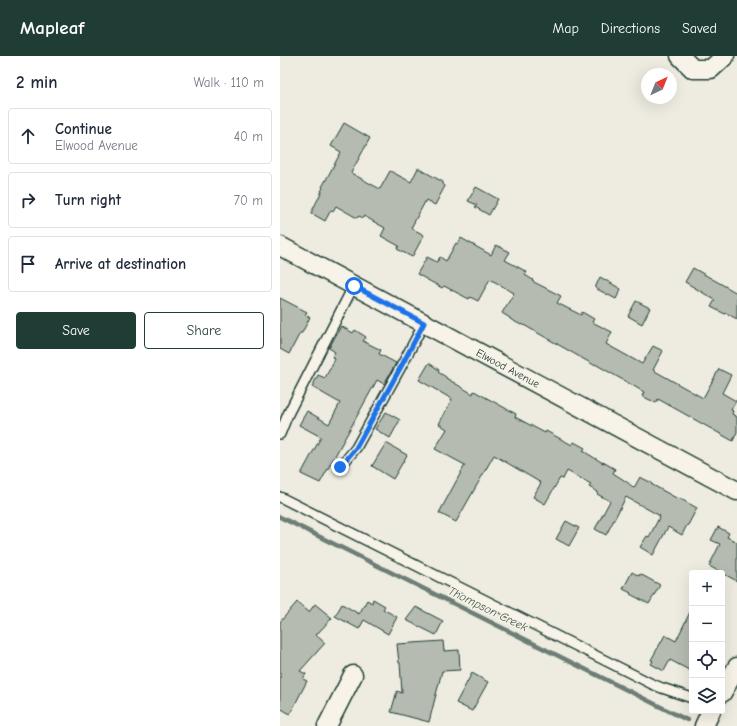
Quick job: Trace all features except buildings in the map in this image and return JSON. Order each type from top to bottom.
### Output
[{"type":"street","points":[[680,56],[693,69],[711,69],[725,56]]},
{"type":"street","name":"Elwood Avenue","points":[[280,246],[737,491]]},
{"type":"street","points":[[725,688],[737,667]]},
{"type":"street","points":[[327,726],[353,675]]},
{"type":"street","points":[[704,726],[710,714]]},
{"type":"lane","points":[[280,434],[288,414],[354,286]]},
{"type":"lane","points":[[340,467],[356,448],[424,323]]},
{"type":"lane","points":[[280,497],[652,684],[689,697]]},
{"type":"waterway","name":"Thompson Creek","points":[[280,517],[687,720]]},
{"type":"route","points":[[340,467],[356,448],[424,323],[354,286]]}]
